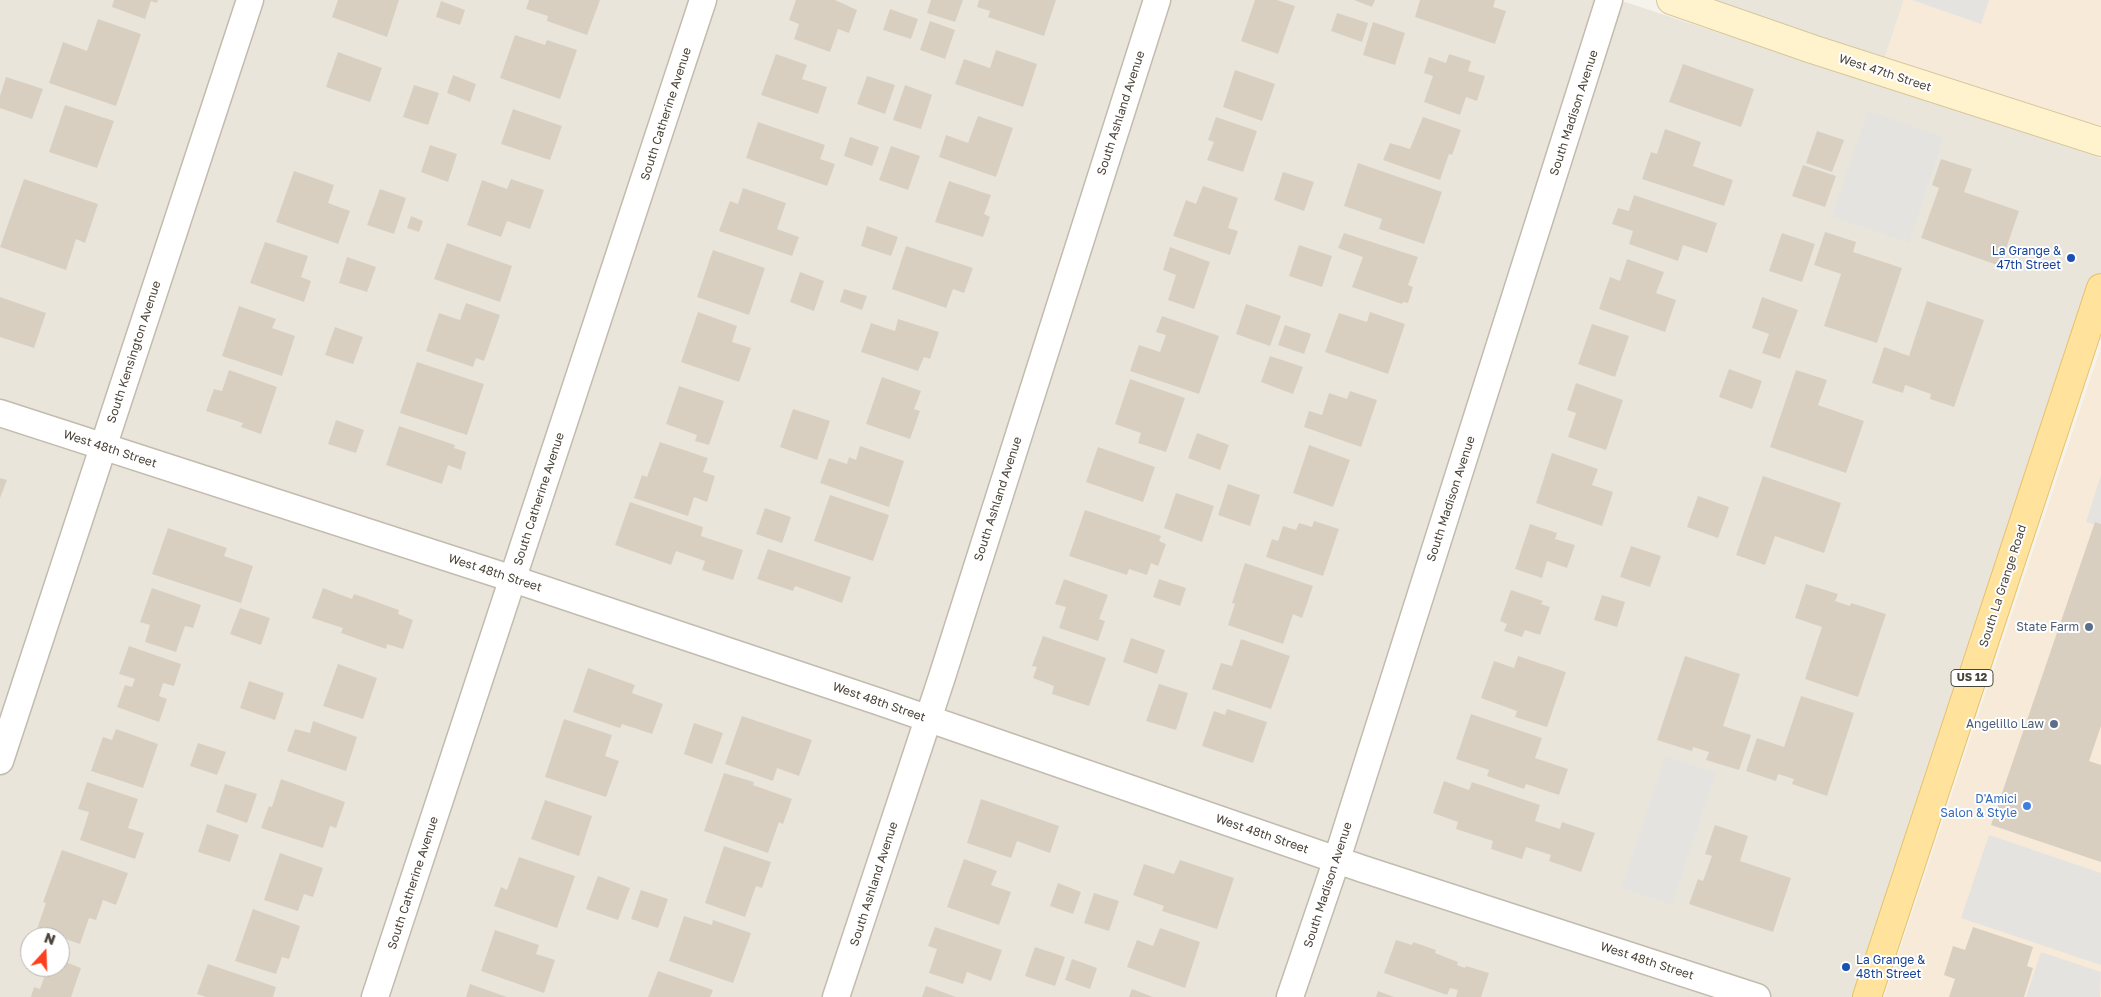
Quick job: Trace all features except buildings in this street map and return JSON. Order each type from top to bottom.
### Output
[{"type":"main road","name":"West 47th Street","points":[[1670,0],[1812,49],[2101,142]]},
{"type":"main road","name":"South La Grange Road","points":[[1867,997],[2101,288]]},
{"type":"street","name":"South Kensington Avenue","points":[[0,761],[250,0]]},
{"type":"street","name":"South Catherine Avenue","points":[[376,997],[703,0]]},
{"type":"street","name":"South Ashland Avenue","points":[[836,997],[928,719],[1157,0]]},
{"type":"street","name":"South Madison Avenue","points":[[1290,997],[1337,859],[1609,0]]},
{"type":"street","name":"West 48th Street","points":[[0,413],[513,579],[1337,859],[1757,997]]},
{"type":"shaded area","points":[[0,0],[1619,0],[2101,158],[2101,272],[1860,997],[0,997]]},
{"type":"shaded area","points":[[1693,0],[1904,0],[1882,66]]},
{"type":"shaded area","points":[[1904,0],[2101,0],[2101,135],[1882,66]]},
{"type":"shaded area","points":[[1912,0],[1989,0],[1981,24]]},
{"type":"shaded area","points":[[1868,111],[1944,137],[1909,243],[1832,217]]},
{"type":"shaded area","points":[[2101,347],[2101,997],[1884,997]]},
{"type":"shaded area","points":[[2101,475],[2101,527],[2086,522]]},
{"type":"shaded area","points":[[1665,756],[1716,773],[1672,905],[1621,888]]},
{"type":"shaded area","points":[[1989,835],[2101,873],[2101,965],[1961,918]]},
{"type":"shaded area","points":[[2041,952],[2101,972],[2100,997],[2026,997]]},
{"type":"place","name":"La Grange & 47th Street","points":[[2071,258]]},
{"type":"place","name":"State Farm","points":[[2089,627]]},
{"type":"place","name":"Angelillo Law","points":[[2054,724]]},
{"type":"place","name":"D'Amici Salon & Style","points":[[2027,806]]},
{"type":"place","name":"La Grange & 48th Street","points":[[1846,967]]}]
